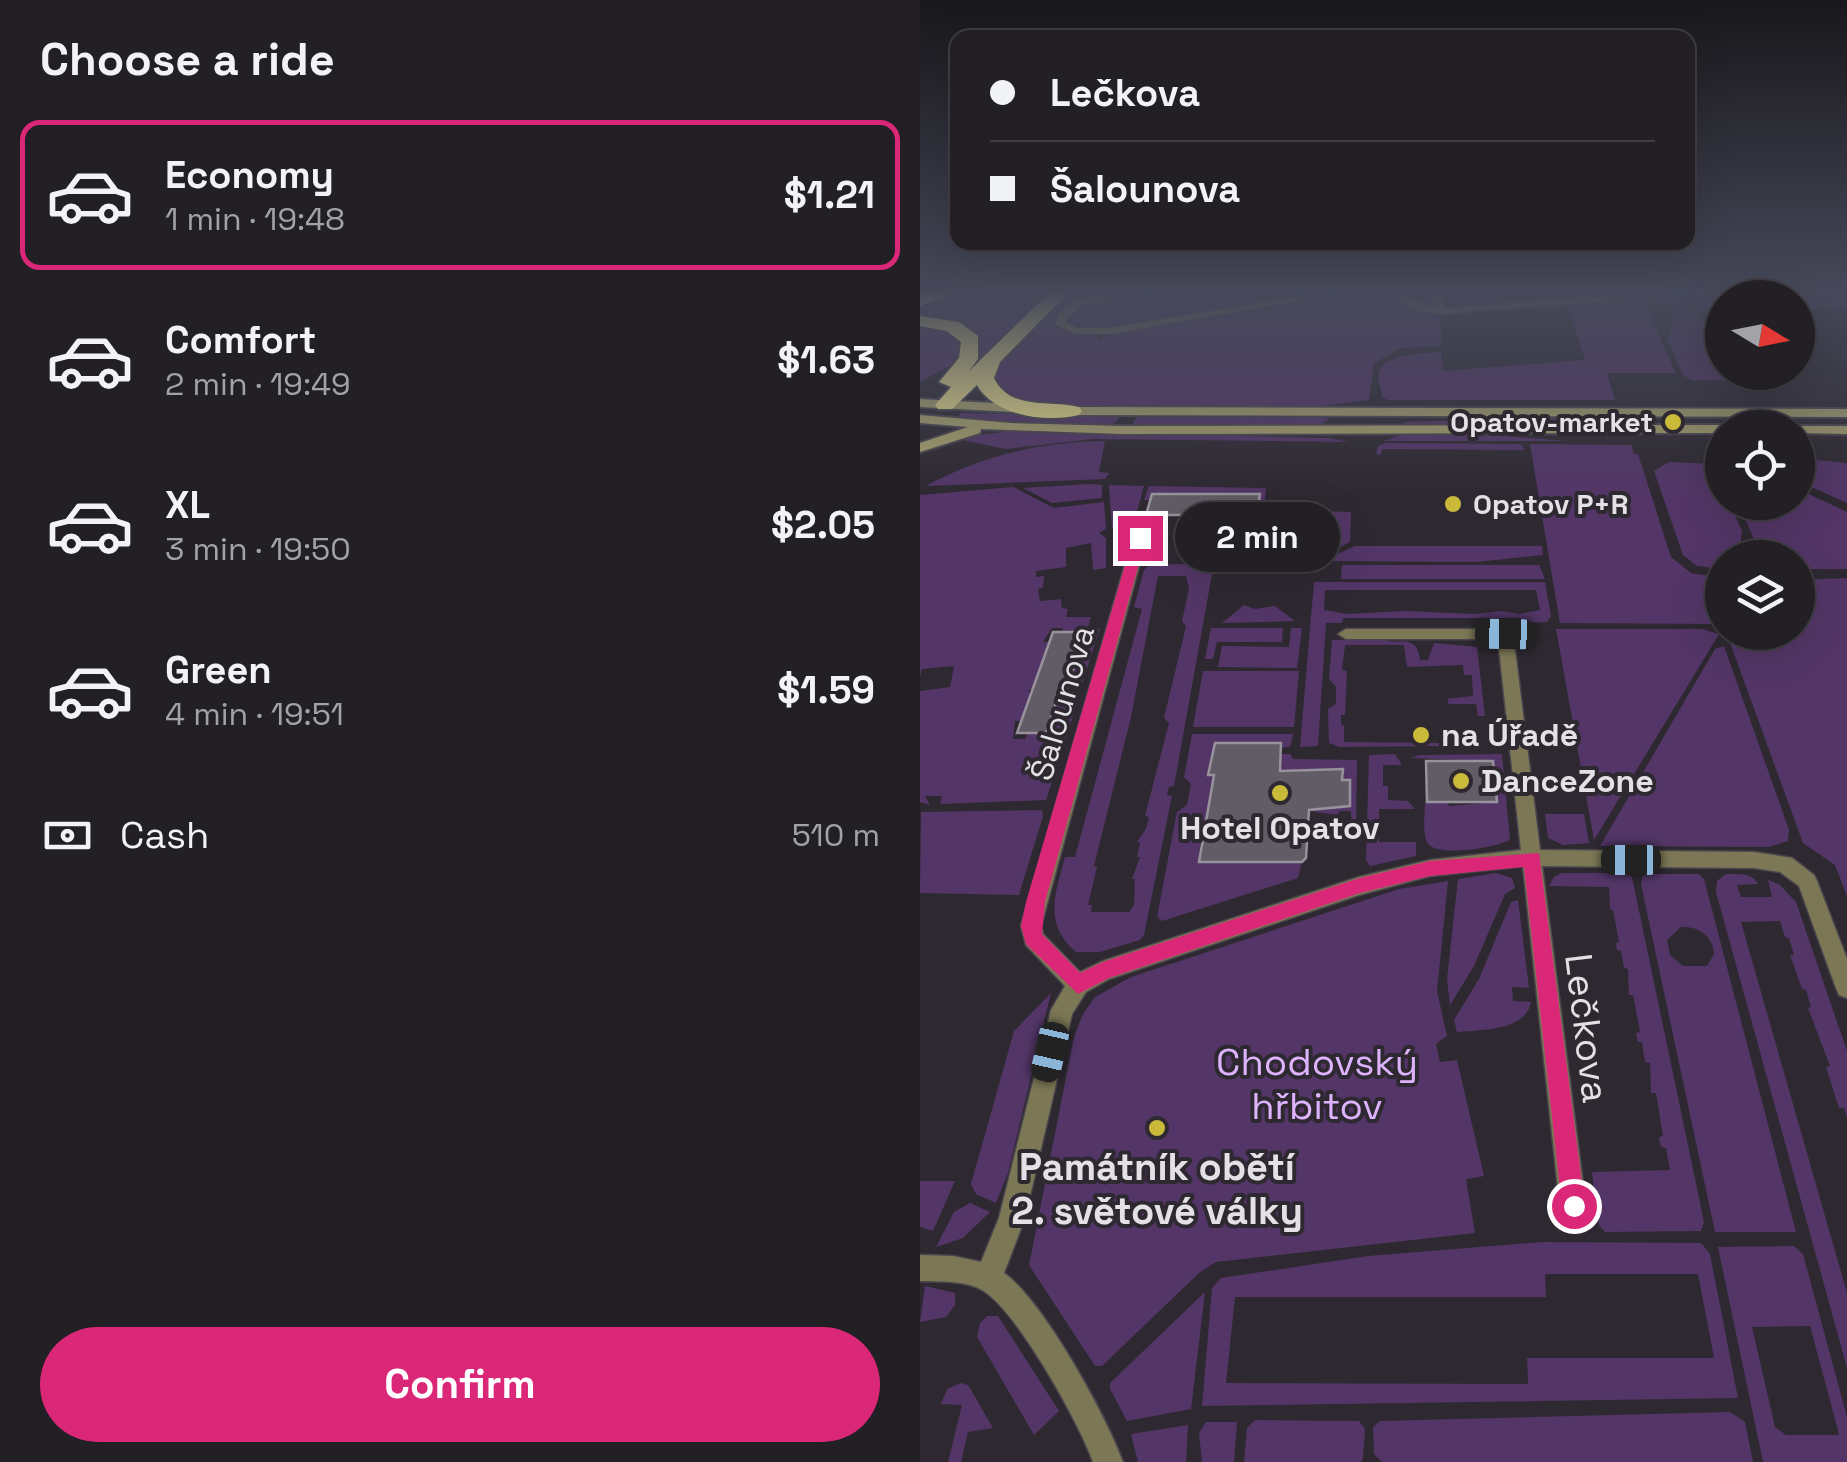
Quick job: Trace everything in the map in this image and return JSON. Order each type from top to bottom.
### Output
[{"type":"highway","points":[[925,409],[968,359]]},
{"type":"highway","points":[[925,409],[991,360]]},
{"type":"highway","points":[[991,360],[984,378],[995,396],[1020,406],[1072,412]]},
{"type":"main road","points":[[925,409],[1705,429]]},
{"type":"main road","points":[[925,409],[1011,427]]},
{"type":"main road","points":[[920,448],[965,432],[1011,427],[1847,413]]},
{"type":"main road","points":[[1815,429],[1847,430]]},
{"type":"street","name":"Šalounova","points":[[1078,985],[1033,938],[1031,926],[1140,538]]},
{"type":"street","name":"Lečkova","points":[[1346,634],[1505,634],[1574,1206]]},
{"type":"street","points":[[988,1278],[1012,1218],[1056,1025],[1078,985],[1103,971],[1360,886],[1430,868],[1532,858],[1764,861],[1785,864],[1807,881],[1847,988]]},
{"type":"street","points":[[920,1268],[960,1269],[988,1278],[1012,1298],[1079,1403],[1106,1450],[1108,1462]]},
{"type":"green space","points":[[920,359],[957,359],[955,363],[920,382]]},
{"type":"green space","points":[[1001,359],[1381,359],[1374,363],[1369,400],[1309,408],[1037,406],[1012,400],[991,382]]},
{"type":"green space","points":[[1395,359],[1442,359],[1443,371],[1585,360],[1669,359],[1675,373],[1607,373],[1615,400],[1387,400],[1382,397],[1378,378],[1383,366]]},
{"type":"green space","points":[[1676,359],[1705,359],[1705,380],[1683,375]]},
{"type":"green space","points":[[961,413],[1119,418],[1112,426],[957,418]]},
{"type":"green space","points":[[1137,416],[1330,419],[1321,424],[1132,426]]},
{"type":"green space","points":[[1583,416],[1586,426],[1409,427],[1403,422]]},
{"type":"green space","points":[[1011,431],[1330,438],[1349,442],[1093,439],[1006,449],[953,438]]},
{"type":"green space","points":[[1401,435],[1493,435],[1567,441],[1383,441]]},
{"type":"green space","points":[[1105,441],[1099,472],[1109,473],[1105,479],[926,486],[1012,452]]},
{"type":"green space","points":[[1521,444],[1525,450],[1382,449],[1381,455],[1376,454],[1378,446]]},
{"type":"green space","points":[[1530,444],[1631,445],[1634,454],[1638,454],[1671,557],[1691,573],[1705,575],[1705,624],[1560,623]]},
{"type":"green space","points":[[1815,460],[1847,463],[1847,503],[1815,489]]},
{"type":"green space","points":[[1669,462],[1705,464],[1705,520],[1737,520],[1741,540],[1705,540],[1705,567],[1683,555],[1654,471]]},
{"type":"green space","points":[[1102,485],[1102,498],[1052,503],[1023,488]]},
{"type":"green space","points":[[1109,485],[1144,486],[1134,523],[1143,525],[1142,528],[1112,528]]},
{"type":"green space","points":[[1149,486],[1266,488],[1263,517],[1310,517],[1310,530],[1252,528],[1259,494],[1152,494],[1150,500],[1144,500]]},
{"type":"green space","points":[[1013,487],[1054,508],[1104,502],[1106,529],[1099,533],[1106,538],[1106,568],[1093,570],[1091,543],[1066,548],[1066,567],[1036,571],[1036,577],[1044,576],[1043,588],[1038,589],[1040,601],[1061,599],[1062,608],[1068,609],[1066,617],[1091,617],[1088,627],[1100,628],[1081,688],[1067,688],[1076,643],[1082,642],[1085,633],[1052,628],[1043,642],[1049,642],[1033,688],[1028,691],[1031,694],[1021,721],[1015,721],[1013,739],[1025,739],[1028,733],[1053,733],[1056,722],[1050,721],[1059,694],[1079,696],[1066,739],[1051,741],[1050,745],[1063,749],[1046,800],[940,804],[942,796],[925,796],[930,805],[920,802],[920,691],[950,687],[954,666],[922,669],[920,676],[920,495]]},
{"type":"green space","points":[[1815,497],[1847,512],[1847,569],[1815,569],[1815,540],[1754,540],[1746,520],[1815,520]]},
{"type":"green space","points":[[1319,511],[1351,512],[1350,542],[1315,560]]},
{"type":"green space","points":[[1208,529],[1216,529],[1213,550],[1301,550],[1302,543],[1309,543],[1307,559],[1202,559]]},
{"type":"green space","points":[[1355,546],[1542,546],[1543,555],[1477,562],[1322,561]]},
{"type":"green space","points":[[1214,563],[1174,786],[1169,787],[1167,795],[1172,796],[1144,935],[1140,940],[1100,952],[1076,952],[1059,931],[1055,896],[1065,857],[1075,857],[1142,609],[1134,607],[1144,570],[1149,565]],"holes":[[[1158,576],[1186,576],[1189,589],[1182,621],[1186,626],[1164,718],[1169,723],[1145,816],[1149,817],[1137,842],[1140,857],[1132,879],[1134,905],[1129,912],[1091,912],[1092,905],[1088,905],[1097,867],[1094,866],[1131,717]]]},
{"type":"green space","points":[[1342,565],[1539,565],[1545,579],[1341,579]]},
{"type":"green space","points":[[1847,578],[1847,896],[1835,865],[1803,843],[1733,650],[1815,650],[1815,579]]},
{"type":"green space","points":[[1314,582],[1545,582],[1551,616],[1547,622],[1522,623],[1521,618],[1343,618],[1342,623],[1326,623],[1318,746],[1300,747]],"holes":[[[1325,590],[1536,590],[1540,610],[1519,614],[1347,614],[1324,610]]]},
{"type":"green space","points":[[1244,605],[1255,609],[1275,606],[1295,621],[1222,623]]},
{"type":"green space","points":[[1211,628],[1283,628],[1282,642],[1217,642],[1213,659],[1205,659]]},
{"type":"green space","points":[[1291,628],[1302,628],[1297,668],[1218,667],[1222,646],[1289,647]]},
{"type":"green space","points":[[1556,629],[1705,630],[1705,650],[1709,650],[1594,840]]},
{"type":"green space","points":[[1332,640],[1410,643],[1420,660],[1428,660],[1434,643],[1477,647],[1485,716],[1478,716],[1476,704],[1448,704],[1448,699],[1443,699],[1473,696],[1472,675],[1464,675],[1463,665],[1407,667],[1404,645],[1345,645],[1345,715],[1341,715],[1344,742],[1439,746],[1339,747],[1329,743],[1328,709],[1336,704],[1336,687],[1329,679]]},
{"type":"green space","points":[[1714,650],[1725,650],[1789,830],[1788,841],[1768,847],[1600,846]]},
{"type":"green space","points":[[1203,671],[1299,671],[1294,727],[1193,727]]},
{"type":"green space","points":[[1192,734],[1293,734],[1290,747],[1211,754],[1208,774],[1214,775],[1205,828],[1201,829],[1199,862],[1302,862],[1298,878],[1162,921],[1157,917],[1177,812],[1187,805],[1191,784],[1184,777]]},
{"type":"green space","points":[[1280,754],[1290,754],[1293,759],[1357,760],[1356,826],[1352,828],[1351,811],[1340,811],[1337,815],[1315,812],[1316,807],[1350,806],[1350,780],[1342,780],[1343,769],[1280,771]]},
{"type":"green space","points":[[1395,754],[1402,765],[1383,765],[1388,800],[1408,801],[1415,809],[1379,809],[1379,842],[1416,842],[1416,856],[1370,866],[1366,860],[1369,755]]},
{"type":"green space","points":[[1502,754],[1510,840],[1466,850],[1432,847],[1425,833],[1425,802],[1448,802],[1449,806],[1497,802],[1493,761],[1411,758]]},
{"type":"green space","points":[[1042,810],[1019,895],[920,893],[921,812]]},
{"type":"green space","points":[[1545,814],[1584,814],[1589,843],[1563,845],[1548,838]]},
{"type":"green space","points":[[1496,873],[1512,878],[1515,888],[1505,894],[1474,966],[1450,1005],[1447,979],[1458,879]]},
{"type":"green space","points":[[1562,873],[1626,873],[1632,877],[1704,1222],[1701,1231],[1605,1232],[1599,1225],[1592,1172],[1670,1170],[1666,1148],[1661,1147],[1659,1137],[1663,1136],[1656,1093],[1651,1093],[1650,1063],[1645,1062],[1642,1042],[1638,1042],[1636,1033],[1640,1032],[1633,995],[1629,995],[1628,969],[1617,950],[1609,887],[1549,886]]},
{"type":"green space","points":[[1643,874],[1699,874],[1704,879],[1796,1232],[1715,1232],[1641,884]],"holes":[[[1681,927],[1704,933],[1711,942],[1714,954],[1707,966],[1683,966],[1670,955],[1667,940]]]},
{"type":"green space","points":[[1726,874],[1749,876],[1758,884],[1737,885],[1741,897],[1772,897],[1768,880],[1780,885],[1796,902],[1847,1051],[1847,1118],[1844,1108],[1839,1108],[1826,1067],[1830,1066],[1780,921],[1741,922],[1847,1293],[1847,1368],[1716,892],[1717,881]]},
{"type":"green space","name":"Chodovský hřbitov","points":[[1448,881],[1437,991],[1447,1036],[1436,1044],[1440,1062],[1457,1060],[1484,1176],[1466,1179],[1475,1233],[1216,1262],[1199,1273],[1102,1366],[1095,1366],[1029,1265],[1074,1037],[1095,997],[1131,977],[1399,889]]},
{"type":"green space","points":[[1518,900],[1529,988],[1512,987],[1513,1001],[1531,1002],[1527,1012],[1512,1024],[1457,1032],[1454,1020],[1479,979],[1511,902]]},
{"type":"green space","points":[[1051,993],[1008,1173],[996,1203],[976,1194],[971,1184],[1014,1031]]},
{"type":"green space","points":[[920,1181],[955,1181],[933,1231],[920,1227]]},
{"type":"green space","points":[[970,1203],[990,1212],[963,1238],[936,1247],[954,1212]]},
{"type":"green space","points":[[1542,1242],[1701,1243],[1710,1254],[1738,1398],[1202,1406],[1212,1288],[1221,1278],[1368,1256]],"holes":[[[1545,1274],[1698,1274],[1714,1358],[1527,1358],[1528,1384],[1226,1383],[1235,1297],[1546,1297]]]},
{"type":"green space","points":[[1794,1246],[1803,1254],[1847,1417],[1847,1462],[1763,1462],[1718,1247]],"holes":[[[1810,1326],[1839,1434],[1786,1435],[1775,1427],[1752,1327]]]},
{"type":"green space","points":[[925,1286],[955,1293],[955,1305],[946,1317],[920,1322]]},
{"type":"green space","points":[[1205,1292],[1191,1409],[1127,1421],[1110,1383]]},
{"type":"green space","points":[[987,1316],[998,1316],[1059,1411],[1034,1435],[977,1337],[980,1323]]},
{"type":"green space","points":[[960,1383],[968,1385],[993,1428],[968,1432],[961,1462],[948,1462],[962,1405],[941,1404],[947,1389]]},
{"type":"green space","points":[[1730,1412],[1745,1422],[1753,1462],[1382,1462],[1374,1454],[1373,1427],[1380,1421]]},
{"type":"green space","points":[[1255,1420],[1359,1421],[1365,1429],[1363,1458],[1361,1462],[1244,1462],[1247,1428]]},
{"type":"green space","points":[[1206,1422],[1237,1422],[1234,1462],[1202,1462],[1199,1433]]},
{"type":"green space","points":[[1188,1425],[1186,1462],[1138,1462],[1131,1434]]},
{"type":"building","points":[[1152,494],[1260,494],[1255,527],[1304,527],[1302,550],[1212,550],[1219,515],[1146,515]]},
{"type":"building","points":[[1053,632],[1085,632],[1065,694],[1059,694],[1046,733],[1017,733]]},
{"type":"building","name":"Hotel Opatov","points":[[1215,743],[1281,743],[1280,771],[1343,769],[1342,780],[1350,780],[1350,806],[1309,810],[1306,858],[1302,862],[1199,862],[1214,775],[1208,775]]},
{"type":"building","name":"DanceZone","points":[[1426,761],[1493,761],[1497,802],[1427,802]]},
{"type":"place","name":"Opatov-market","points":[[1673,422]]},
{"type":"place","name":"Opatov P+R","points":[[1453,504]]},
{"type":"place","name":"na Úřadě","points":[[1421,735]]},
{"type":"place","name":"DanceZone","points":[[1461,781]]},
{"type":"place","name":"Hotel Opatov","points":[[1280,793]]},
{"type":"place","name":"Památník obětí 2. světové války","points":[[1157,1128]]},
{"type":"route","points":[[1140,538],[1036,902],[1033,938],[1078,985],[1103,971],[1360,886],[1430,868],[1532,858],[1574,1206]]}]
